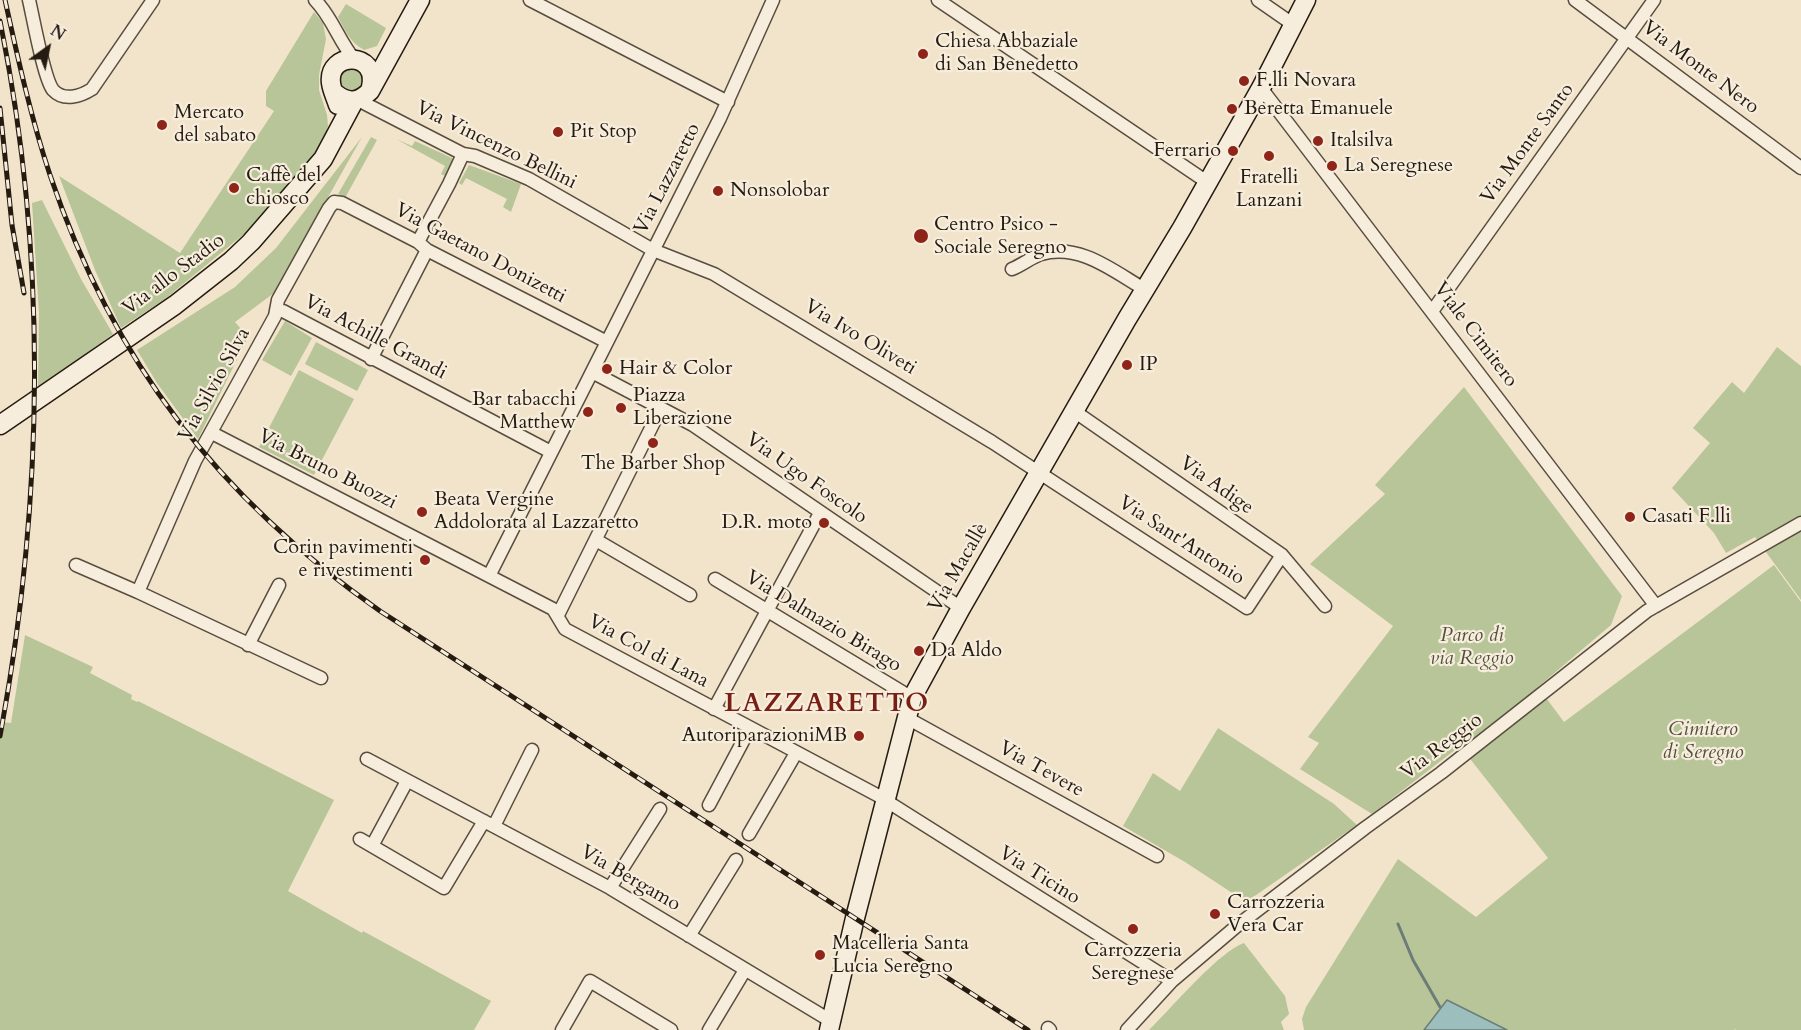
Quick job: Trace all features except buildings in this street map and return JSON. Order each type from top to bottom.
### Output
[{"type":"street","points":[[29,0],[47,76],[52,88],[62,95],[75,97],[92,89],[153,0]]},
{"type":"street","points":[[315,0],[346,48],[371,72],[364,95],[346,101],[336,94]]},
{"type":"street","points":[[333,69],[342,61],[374,56],[387,49],[415,0]]},
{"type":"street","name":"Via allo Stadio","points":[[0,426],[175,305],[231,261],[251,242],[323,159],[340,125],[364,95],[420,0]]},
{"type":"street","points":[[530,0],[728,102]]},
{"type":"street","name":"Via Lazzaretto","points":[[592,372],[728,102],[773,0]]},
{"type":"street","points":[[938,0],[1207,182]]},
{"type":"street","points":[[955,11],[963,0]]},
{"type":"street","points":[[1258,0],[1294,25]]},
{"type":"street","name":"Via Macallè","points":[[830,1025],[912,698],[1144,289],[1182,228],[1261,88],[1306,0]]},
{"type":"street","name":"Via Monte Nero","points":[[1575,0],[1801,168]]},
{"type":"street","name":"Via Monte Santo","points":[[1432,310],[1654,0]]},
{"type":"street","points":[[334,28],[337,48],[330,81],[336,94],[340,125]]},
{"type":"street","name":"Viale Cimitero","points":[[1261,88],[1656,606]]},
{"type":"street","name":"Via Vincenzo Bellini","points":[[364,95],[384,113],[463,154],[475,156],[529,179],[653,250]]},
{"type":"street","points":[[371,359],[463,154]]},
{"type":"street","name":"Via Gaetano Donizetti","points":[[334,202],[342,203],[607,342]]},
{"type":"street","name":"Via Silvio Silva","points":[[138,592],[195,461],[276,311],[279,297],[334,202]]},
{"type":"street","name":"Via Ivo Oliveti","points":[[653,250],[714,274],[1040,472]]},
{"type":"street","points":[[1012,269],[1041,255],[1058,252],[1077,253],[1104,265],[1144,289]]},
{"type":"street","name":"Via Achille Grandi","points":[[276,311],[283,311],[551,452]]},
{"type":"street","points":[[489,576],[592,372]]},
{"type":"street","name":"Via Ugo Foscolo","points":[[592,372],[693,425],[961,608]]},
{"type":"street","points":[[558,615],[661,408]]},
{"type":"street","name":"Via Adige","points":[[1074,411],[1282,555],[1325,606]]},
{"type":"street","name":"Via Bruno Buozzi","points":[[212,433],[553,609],[558,615]]},
{"type":"street","name":"Via Sant'Antonio","points":[[1040,472],[1248,608],[1282,555]]},
{"type":"street","points":[[714,709],[820,513]]},
{"type":"street","name":"Via Reggio","points":[[1127,1030],[1172,981],[1252,915],[1365,828],[1442,773],[1647,611],[1801,523]]},
{"type":"street","points":[[596,540],[690,595]]},
{"type":"street","points":[[76,566],[138,592],[321,678]]},
{"type":"street","name":"Via Dalmazio Birago","points":[[715,579],[912,698]]},
{"type":"street","points":[[248,645],[279,585]]},
{"type":"street","name":"Via Col di Lana","points":[[558,615],[560,624],[565,629],[886,801]]},
{"type":"street","name":"Via Tevere","points":[[907,718],[1157,856]]},
{"type":"street","points":[[709,805],[750,728]]},
{"type":"street","points":[[360,839],[444,888],[489,823],[532,750]]},
{"type":"street","points":[[749,834],[796,753]]},
{"type":"street","name":"Via Bergamo","points":[[367,759],[610,888],[830,1025]]},
{"type":"street","points":[[372,846],[407,781]]},
{"type":"street","name":"Via Ticino","points":[[886,801],[1172,981]]},
{"type":"street","points":[[610,888],[660,809]]},
{"type":"street","points":[[689,936],[736,860]]},
{"type":"street","points":[[709,1030],[745,970]]},
{"type":"street","points":[[562,1030],[590,981],[671,1030]]},
{"type":"green space","points":[[346,4],[386,28],[377,46],[364,50],[348,36],[338,17]]},
{"type":"green space","points":[[314,12],[323,23],[326,39],[319,75],[319,90],[328,126],[323,142],[309,162],[244,234],[165,299],[121,328],[95,270],[59,176],[180,253],[274,111],[266,106],[266,91]]},
{"type":"green space","points":[[345,65],[366,73],[362,93],[342,94],[336,74]]},
{"type":"green space","points":[[362,137],[274,293],[235,322],[248,337],[198,439],[157,383],[137,350],[235,287],[276,248]]},
{"type":"green space","points":[[371,137],[377,140],[345,198],[338,194]]},
{"type":"green space","points":[[396,139],[412,146],[415,141],[452,158],[445,176],[441,174],[445,166]]},
{"type":"green space","points":[[469,165],[521,184],[511,212],[503,207],[507,199],[466,178],[462,185],[459,183]]},
{"type":"green space","points":[[42,200],[81,279],[113,334],[38,389],[39,313],[32,203]]},
{"type":"green space","points":[[285,321],[312,338],[291,376],[262,360]]},
{"type":"green space","points":[[316,342],[368,370],[357,391],[305,364]]},
{"type":"green space","points":[[1777,347],[1801,366],[1801,600],[1755,537],[1726,553],[1714,533],[1672,488],[1710,443],[1693,428],[1732,382],[1744,393]]},
{"type":"green space","points":[[299,370],[354,399],[314,475],[259,447]]},
{"type":"green space","points":[[1464,387],[1622,596],[1611,625],[1538,687],[1564,722],[1774,565],[1801,602],[1801,1030],[1736,1030],[1734,1028],[1735,1030],[1304,1030],[1302,1019],[1306,1007],[1398,859],[1476,917],[1548,858],[1460,746],[1372,814],[1300,769],[1319,743],[1308,737],[1393,626],[1310,564],[1385,494],[1375,485]]},
{"type":"green space","points":[[25,635],[93,667],[90,673],[132,695],[131,699],[334,800],[288,891],[491,1001],[474,1030],[0,1030],[0,722],[11,723]]},
{"type":"green space","points":[[1218,728],[1334,804],[1357,825],[1246,902],[1185,862],[1123,826],[1153,773],[1180,791]]},
{"type":"green space","points":[[1244,943],[1285,996],[1289,1014],[1281,1022],[1284,1030],[1149,1030],[1221,957]]},
{"type":"water","points":[[1447,1000],[1507,1030],[1424,1030]]},
{"type":"waterway","points":[[1398,924],[1413,960],[1440,1007]]},
{"type":"railway","points":[[5,0],[43,154],[76,243],[106,306],[140,365],[178,421],[221,473],[269,522],[322,567],[380,611],[1028,1030]]},
{"type":"railway","points":[[0,21],[16,110],[26,199],[33,289],[34,378],[32,468],[25,558],[15,647],[0,736]]},
{"type":"railway","points":[[0,108],[12,225],[24,293]]},
{"type":"place","name":"Chiesa Abbaziale di San Benedetto","points":[[923,54]]},
{"type":"place","name":"F.lli Novara","points":[[1244,81]]},
{"type":"place","name":"Beretta Emanuele","points":[[1232,109]]},
{"type":"place","name":"Mercato del sabato","points":[[162,125]]},
{"type":"place","name":"Pit Stop","points":[[558,132]]},
{"type":"place","name":"Italsilva","points":[[1318,141]]},
{"type":"place","name":"Ferrario","points":[[1233,151]]},
{"type":"place","name":"Fratelli Lanzani","points":[[1269,156]]},
{"type":"place","name":"La Seregnese","points":[[1332,166]]},
{"type":"place","name":"Caffè del chiosco","points":[[234,188]]},
{"type":"place","name":"Nonsolobar","points":[[718,191]]},
{"type":"place","name":"Centro Psico - Sociale Seregno","points":[[921,236]]},
{"type":"place","name":"IP","points":[[1127,365]]},
{"type":"place","name":"Hair & Color","points":[[607,369]]},
{"type":"place","name":"Piazza Liberazione","points":[[621,408]]},
{"type":"place","name":"Bar tabacchi Matthew","points":[[588,412]]},
{"type":"place","name":"The Barber Shop","points":[[653,443]]},
{"type":"place","name":"Beata Vergine Addolorata al Lazzaretto","points":[[422,512]]},
{"type":"place","name":"Casati F.lli","points":[[1630,517]]},
{"type":"place","name":"D.R. moto","points":[[824,523]]},
{"type":"place","name":"Corin pavimenti e rivestimenti","points":[[425,560]]},
{"type":"place","name":"Da Aldo","points":[[919,651]]},
{"type":"place","name":"AutoriparazioniMB","points":[[859,736]]},
{"type":"place","name":"Carrozzeria Vera Car","points":[[1215,914]]},
{"type":"place","name":"Carrozzeria Seregnese","points":[[1133,929]]},
{"type":"place","name":"Macelleria Santa Lucia Seregno","points":[[820,955]]},
{"type":"district","name":"LAZZARETTO","points":[[827,705]]},
{"type":"park label","name":"Parco di via Reggio","points":[[1472,648]]},
{"type":"park label","name":"Cimitero di Seregno","points":[[1703,742]]}]
